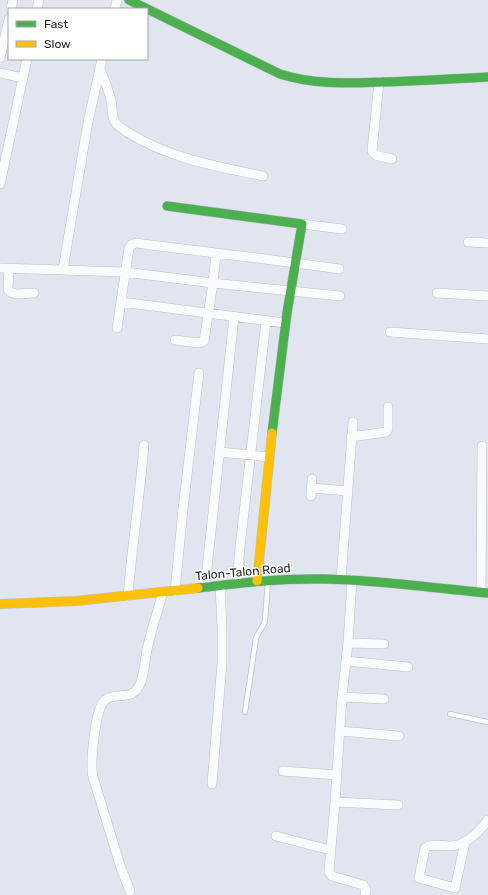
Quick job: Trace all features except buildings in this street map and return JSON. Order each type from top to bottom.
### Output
[{"type":"street","points":[[129,0],[145,8]]},
{"type":"street","points":[[148,9],[295,80],[321,83],[488,77]]},
{"type":"street","points":[[0,58],[8,23]]},
{"type":"street","points":[[0,184],[27,60]]},
{"type":"street","points":[[63,269],[88,122],[102,60]]},
{"type":"street","points":[[100,69],[109,93],[114,122],[134,136],[159,148],[189,159],[222,168],[263,176]]},
{"type":"street","points":[[0,73],[23,78]]},
{"type":"street","points":[[379,82],[372,151],[375,155],[392,159]]},
{"type":"street","points":[[167,206],[342,229]]},
{"type":"street","points":[[257,581],[285,323],[294,262],[302,224]]},
{"type":"street","points":[[468,242],[488,243]]},
{"type":"street","points":[[117,328],[129,248],[136,243],[340,269]]},
{"type":"street","points":[[175,340],[199,343],[204,341],[216,254]]},
{"type":"street","points":[[34,293],[16,294],[10,292],[8,289],[5,268],[125,272],[213,284],[340,296]]},
{"type":"street","points":[[437,293],[488,296]]},
{"type":"street","points":[[121,302],[208,313],[234,318],[285,323]]},
{"type":"street","points":[[205,587],[234,318]]},
{"type":"street","points":[[237,583],[266,321]]},
{"type":"street","points":[[390,332],[488,339]]},
{"type":"street","points":[[175,591],[182,509],[199,373]]},
{"type":"street","points":[[351,437],[386,432],[388,429],[388,407]]},
{"type":"street","points":[[341,580],[353,422]]},
{"type":"street","points":[[128,596],[131,556],[144,445]]},
{"type":"street","points":[[482,446],[485,592]]},
{"type":"street","points":[[220,452],[270,457]]},
{"type":"street","points":[[312,488],[348,491]]},
{"type":"street","name":"Talon-Talon Road","points":[[0,604],[65,602],[257,581],[306,579],[352,580],[485,592]]},
{"type":"street","points":[[352,580],[329,872],[330,874],[363,885],[366,889],[365,895]]},
{"type":"street","points":[[212,784],[222,663],[220,586]]},
{"type":"street","points":[[130,891],[121,868],[93,777],[92,770],[94,743],[98,710],[104,700],[108,698],[126,696],[133,693],[141,682],[148,644],[164,592]]},
{"type":"street","points":[[348,643],[384,644]]},
{"type":"street","points":[[346,661],[408,667]]},
{"type":"street","points":[[342,697],[384,699]]},
{"type":"street","points":[[340,731],[399,736]]},
{"type":"street","points":[[283,771],[337,775]]},
{"type":"street","points":[[335,802],[398,805]]},
{"type":"street","points":[[465,842],[455,888],[418,878],[425,848],[428,846],[457,845],[465,842],[488,820]]},
{"type":"street","points":[[276,836],[330,850]]},
{"type":"lane","points":[[245,712],[256,638],[265,621],[268,581]]},
{"type":"lane","points":[[450,714],[488,722]]},
{"type":"traffic: fast","points":[[129,0],[145,8]]},
{"type":"traffic: fast","points":[[148,9],[280,74],[293,78],[318,82],[344,83],[488,77]]},
{"type":"traffic: fast","points":[[167,206],[302,224],[287,313],[272,433]]},
{"type":"traffic: fast","points":[[198,588],[277,580],[323,579],[385,583],[488,593]]},
{"type":"traffic: slow","points":[[257,581],[272,433]]},
{"type":"traffic: slow","points":[[0,604],[76,601],[198,588]]}]
